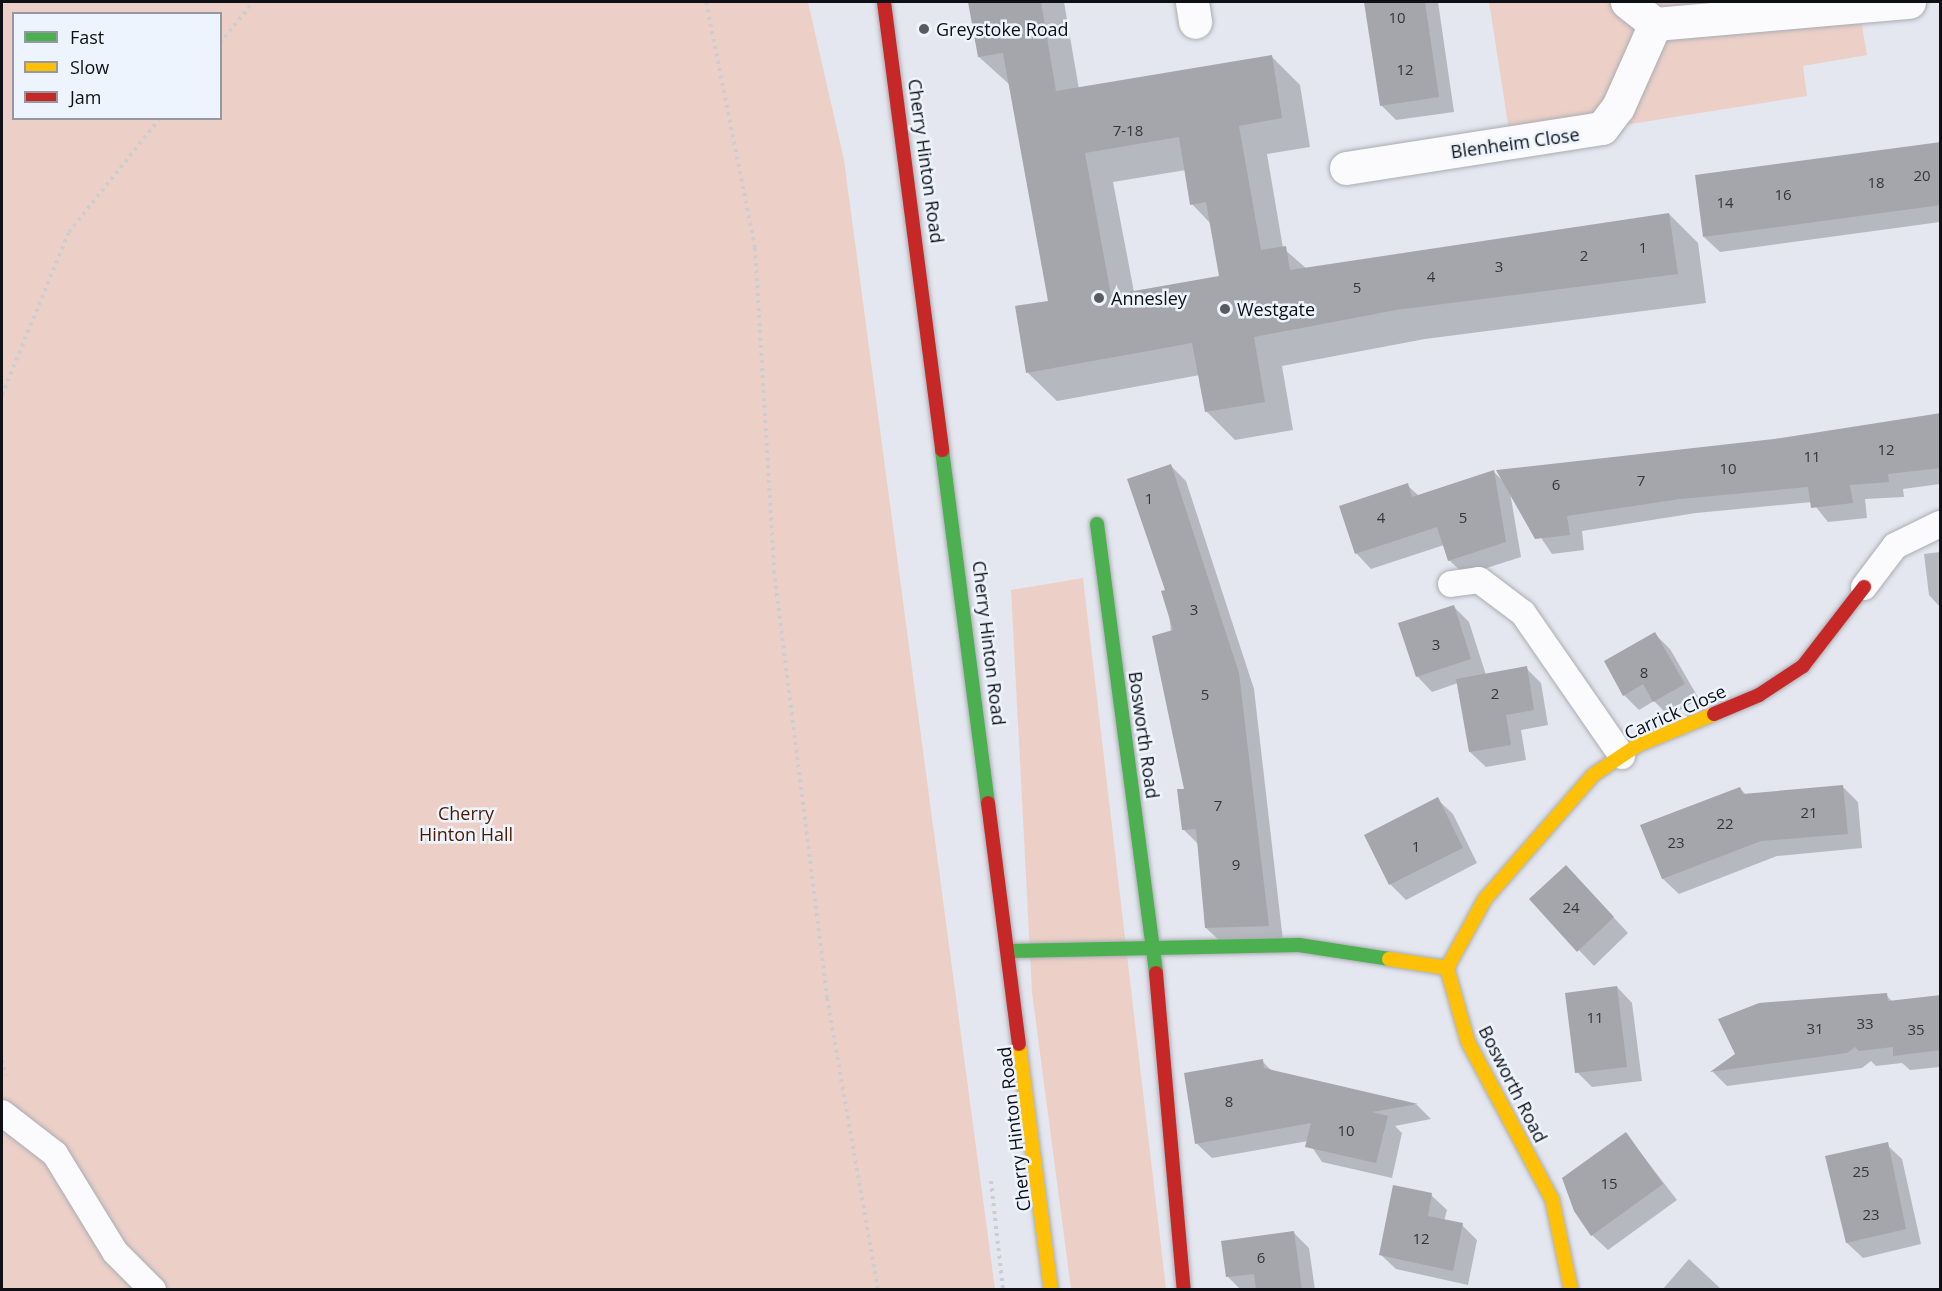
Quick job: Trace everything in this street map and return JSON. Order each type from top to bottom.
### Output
[{"type":"street","name":"Cherry Hinton Road","points":[[884,2],[1010,951],[1051,1290]]},
{"type":"street","points":[[1627,2],[1655,24],[1776,9],[1909,2]]},
{"type":"street","name":"Blenheim Close","points":[[1346,168],[1602,128],[1618,107],[1655,24]]},
{"type":"street","name":"Bosworth Road","points":[[1097,524],[1154,950],[1184,1290]]},
{"type":"street","name":"Carrick Close","points":[[1447,968],[1485,899],[1593,775],[1622,756],[1759,695],[1803,666],[1864,587]]},
{"type":"street","points":[[1010,951],[1154,950],[1299,945],[1447,968]]},
{"type":"street","name":"Bosworth Road","points":[[1447,968],[1468,1042],[1552,1199],[1571,1290]]},
{"type":"lane","points":[[1864,587],[1895,546],[1941,524]]},
{"type":"lane","points":[[1451,584],[1479,580],[1523,613],[1622,756]]},
{"type":"lane","points":[[2,1113],[55,1154],[115,1251],[153,1290]]},
{"type":"path","points":[[222,41],[253,2]]},
{"type":"path","points":[[706,2],[755,248],[774,571],[827,998],[879,1290]]},
{"type":"path","points":[[2,395],[69,232],[158,120]]},
{"type":"green space","name":"Cherry Hinton Hall","points":[[2,2],[808,2],[844,160],[995,1289],[2,1289]]},
{"type":"green space","points":[[1489,2],[1858,2],[1867,55],[1803,66],[1807,96],[1511,143]]},
{"type":"green space","points":[[1083,578],[1166,1289],[1071,1289],[1032,992],[1011,590]]},
{"type":"building","points":[[968,2],[1041,2],[1056,91],[1272,55],[1282,118],[1239,126],[1261,250],[1286,246],[1290,270],[1669,213],[1678,274],[1396,310],[1254,337],[1265,402],[1205,412],[1192,343],[1026,373],[1015,306],[1048,301],[1003,53],[978,57]],"holes":[[[1179,137],[1190,205],[1206,202],[1219,276],[1111,295],[1085,153]]]},
{"type":"building","points":[[1364,2],[1425,2],[1439,97],[1380,106]]},
{"type":"building","points":[[1941,142],[1941,205],[1703,237],[1695,175]]},
{"type":"building","points":[[1941,413],[1941,468],[1888,474],[1889,482],[1850,485],[1853,503],[1811,508],[1808,487],[1680,499],[1567,516],[1570,535],[1535,539],[1496,470],[1774,439]]},
{"type":"building","points":[[1171,464],[1239,673],[1269,926],[1205,928],[1196,829],[1182,830],[1177,789],[1184,789],[1152,636],[1173,630],[1161,591],[1165,590],[1127,479]]},
{"type":"building","points":[[1494,470],[1506,542],[1448,561],[1437,527],[1355,554],[1339,506],[1408,483],[1412,497]]},
{"type":"building","points":[[1454,605],[1471,659],[1416,677],[1398,623]]},
{"type":"building","points":[[1655,632],[1685,684],[1653,702],[1643,684],[1623,696],[1604,661]]},
{"type":"building","points":[[1527,666],[1534,710],[1506,715],[1511,745],[1469,752],[1456,679]]},
{"type":"building","points":[[1843,785],[1848,834],[1761,841],[1662,879],[1640,825],[1740,787],[1743,794]]},
{"type":"building","points":[[1438,797],[1463,848],[1389,885],[1364,835]]},
{"type":"building","points":[[1566,865],[1614,917],[1577,952],[1529,899]]},
{"type":"building","points":[[1617,986],[1627,1067],[1575,1073],[1565,993]]},
{"type":"building","points":[[1887,993],[1888,1001],[1941,995],[1941,1050],[1893,1056],[1893,1047],[1859,1051],[1855,1047],[1847,1053],[1710,1072],[1735,1054],[1718,1019],[1759,1003]]},
{"type":"building","points":[[1263,1059],[1264,1068],[1418,1104],[1372,1112],[1388,1116],[1376,1163],[1305,1147],[1311,1123],[1195,1144],[1184,1073]]},
{"type":"building","points":[[1626,1132],[1663,1184],[1591,1236],[1574,1211],[1562,1178]]},
{"type":"building","points":[[1888,1142],[1906,1229],[1846,1243],[1825,1156]]},
{"type":"building","points":[[1393,1185],[1432,1193],[1428,1216],[1463,1223],[1453,1271],[1379,1255]]},
{"type":"building","points":[[1294,1231],[1302,1290],[1256,1290],[1254,1274],[1226,1277],[1221,1241]]},
{"type":"traffic: fast","points":[[942,450],[988,803]]},
{"type":"traffic: fast","points":[[1097,524],[1156,973]]},
{"type":"traffic: fast","points":[[1010,951],[1299,945],[1389,959]]},
{"type":"traffic: slow","points":[[1447,968],[1485,899],[1593,775],[1638,745],[1714,714]]},
{"type":"traffic: slow","points":[[1389,959],[1447,968],[1468,1042],[1552,1199],[1571,1290]]},
{"type":"traffic: slow","points":[[1019,1044],[1051,1290]]},
{"type":"traffic: jam","points":[[884,2],[942,450]]},
{"type":"traffic: jam","points":[[1714,714],[1759,695],[1803,666],[1864,587]]},
{"type":"traffic: jam","points":[[988,803],[1019,1044]]},
{"type":"traffic: jam","points":[[1156,973],[1184,1290]]},
{"type":"place","name":"Greystoke Road","points":[[924,29]]},
{"type":"place","name":"Annesley","points":[[1099,298]]},
{"type":"place","name":"Westgate","points":[[1225,309]]}]
